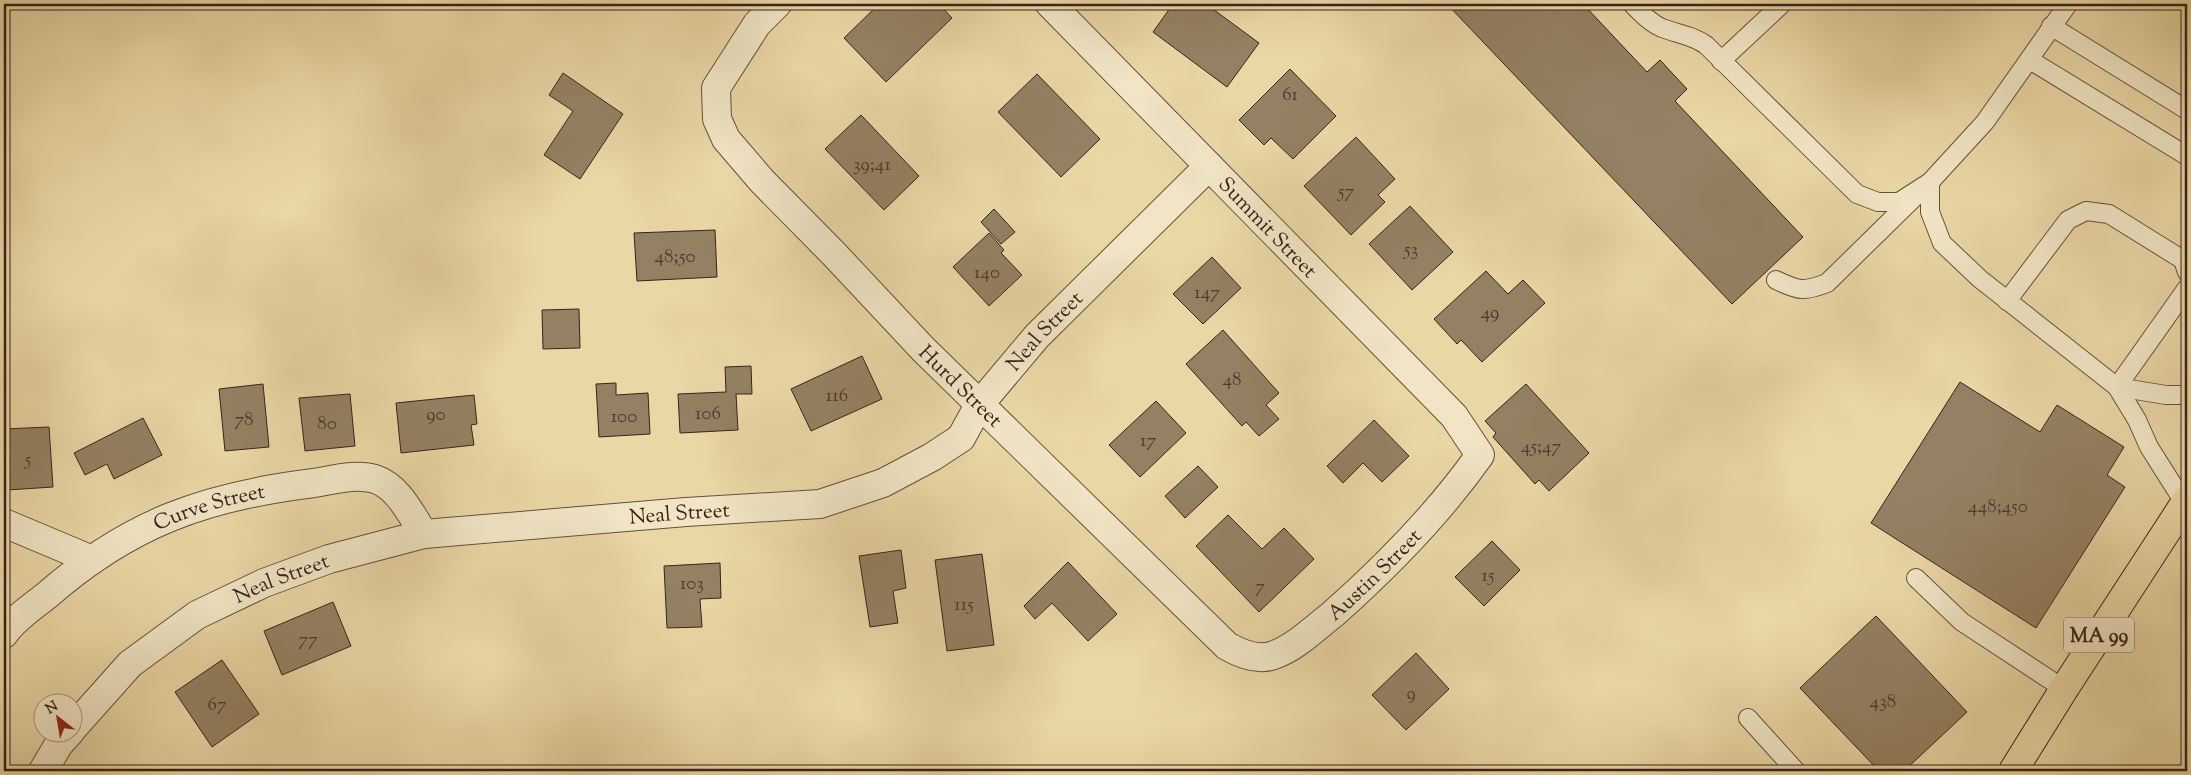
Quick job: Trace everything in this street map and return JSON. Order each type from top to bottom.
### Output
[{"type":"main road","name":"MA 99","points":[[2014,771],[2064,689],[2186,502]]},
{"type":"street","name":"Hurd Street","points":[[777,4],[757,24],[716,88],[717,119],[726,139],[762,182],[980,406],[1227,646],[1244,656]]},
{"type":"street","name":"Summit Street","points":[[1050,4],[1454,416],[1480,455]]},
{"type":"street","name":"Neal Street","points":[[82,719],[130,664],[197,615],[264,583],[329,559],[424,534],[686,512],[820,504],[883,483],[932,457],[961,438],[980,406],[1037,336],[1210,166]]},
{"type":"street","name":"Austin Street","points":[[1244,656],[1273,656],[1310,634],[1364,587],[1464,477],[1480,455]]},
{"type":"street","name":"Curve Street","points":[[4,634],[66,578],[120,541],[171,515],[220,499],[356,478],[374,479],[393,488],[424,534]]},
{"type":"street","points":[[4,523],[92,560]]},
{"type":"street","points":[[43,771],[62,742]]},
{"type":"lane","points":[[1632,4],[1647,19],[1661,27],[1695,37],[1721,60],[1857,194],[1878,202],[1899,202],[1930,182]]},
{"type":"lane","points":[[1721,60],[1782,4]]},
{"type":"lane","points":[[1776,280],[1795,290],[1808,290],[1827,283],[1930,182],[1985,122],[2068,4]]},
{"type":"lane","points":[[2051,26],[2187,110]]},
{"type":"lane","points":[[2030,60],[2187,156]]},
{"type":"lane","points":[[1930,182],[1930,212],[1942,243],[1980,279],[2117,387],[2149,447],[2186,502]]},
{"type":"lane","points":[[2007,301],[2068,220],[2086,211],[2109,214],[2183,260],[2187,272]]},
{"type":"lane","points":[[2117,387],[2187,288]]},
{"type":"lane","points":[[2117,387],[2187,395]]},
{"type":"lane","points":[[1916,578],[1962,622],[2064,689]]},
{"type":"lane","points":[[1748,718],[1796,771]]},
{"type":"building","points":[[879,4],[939,4],[952,18],[886,82],[844,38]]},
{"type":"building","points":[[1173,4],[1206,4],[1259,43],[1227,87],[1153,32]]},
{"type":"building","points":[[1447,4],[1583,4],[1647,72],[1660,60],[1687,89],[1675,101],[1803,237],[1732,304]]},
{"type":"building","points":[[1290,69],[1336,116],[1293,159],[1271,138],[1264,145],[1239,120]]},
{"type":"building","points":[[563,73],[623,114],[580,179],[544,155],[573,111],[549,95]]},
{"type":"building","points":[[1037,74],[1100,139],[1061,177],[998,112]]},
{"type":"building","points":[[861,115],[919,176],[884,210],[825,149]]},
{"type":"building","points":[[1356,137],[1395,179],[1378,195],[1385,202],[1351,235],[1304,186]]},
{"type":"building","points":[[1410,206],[1453,252],[1412,290],[1369,244]]},
{"type":"building","points":[[994,209],[1015,232],[1001,244],[981,222]]},
{"type":"building","points":[[715,230],[717,277],[637,281],[634,233]]},
{"type":"building","points":[[989,233],[1004,250],[1001,253],[1022,275],[989,306],[953,267]]},
{"type":"building","points":[[1212,257],[1241,288],[1203,324],[1173,294]]},
{"type":"building","points":[[1486,271],[1508,294],[1523,280],[1545,303],[1482,362],[1461,340],[1457,344],[1434,319]]},
{"type":"building","points":[[579,309],[580,348],[543,349],[542,310]]},
{"type":"building","points":[[1223,330],[1279,393],[1266,405],[1279,419],[1259,436],[1246,422],[1242,426],[1186,364]]},
{"type":"building","points":[[862,356],[882,399],[811,431],[791,389]]},
{"type":"building","points":[[751,366],[752,394],[736,394],[738,430],[680,433],[678,394],[726,392],[725,367]]},
{"type":"building","points":[[1960,382],[2040,432],[2057,405],[2124,447],[2107,475],[2125,487],[2036,628],[1871,523]]},
{"type":"building","points":[[616,383],[616,395],[648,393],[650,434],[599,437],[596,384]]},
{"type":"building","points":[[263,384],[269,447],[225,451],[219,389]]},
{"type":"building","points":[[1526,384],[1589,453],[1549,491],[1539,480],[1535,484],[1493,437],[1496,433],[1485,421]]},
{"type":"building","points":[[350,394],[355,446],[305,451],[299,398]]},
{"type":"building","points":[[474,395],[477,424],[471,425],[474,445],[401,453],[396,403]]},
{"type":"building","points":[[1156,401],[1186,433],[1140,477],[1109,445]]},
{"type":"building","points":[[143,418],[162,455],[114,479],[107,464],[85,475],[74,453]]},
{"type":"building","points":[[1374,420],[1409,456],[1382,482],[1363,463],[1343,483],[1327,466]]},
{"type":"building","points":[[49,427],[53,487],[7,490],[4,429]]},
{"type":"building","points":[[1198,466],[1218,487],[1185,518],[1165,496]]},
{"type":"building","points":[[1228,515],[1262,549],[1284,528],[1314,559],[1259,612],[1196,546]]},
{"type":"building","points":[[1492,541],[1520,570],[1484,606],[1455,577]]},
{"type":"building","points":[[901,550],[906,588],[893,591],[898,623],[870,627],[859,556]]},
{"type":"building","points":[[982,554],[994,645],[947,651],[935,560]]},
{"type":"building","points":[[1068,562],[1117,614],[1088,641],[1052,603],[1035,619],[1024,606]]},
{"type":"building","points":[[720,563],[721,598],[700,599],[702,627],[667,628],[664,566]]},
{"type":"building","points":[[333,602],[351,646],[282,675],[264,631]]},
{"type":"building","points":[[1876,616],[1967,712],[1904,771],[1879,771],[1800,688]]},
{"type":"building","points":[[1416,653],[1449,689],[1406,730],[1372,695]]},
{"type":"building","points":[[222,660],[259,714],[212,747],[175,692]]}]
